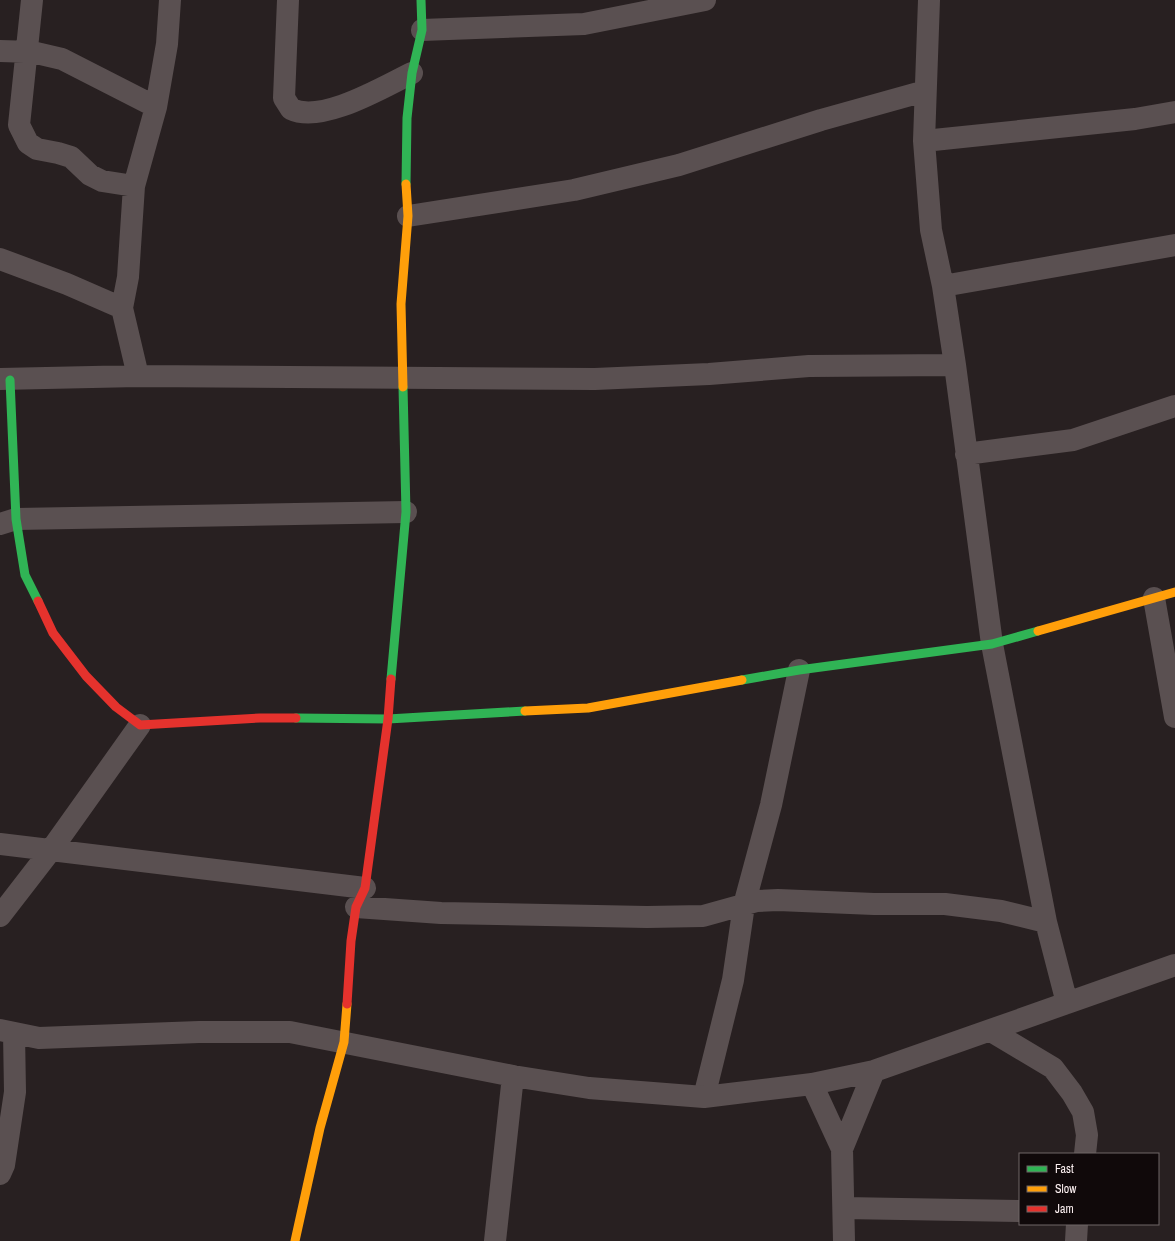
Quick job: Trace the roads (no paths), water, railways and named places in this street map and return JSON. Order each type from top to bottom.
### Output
[{"type":"street","points":[[32,0],[19,125],[28,143],[37,149],[71,157],[90,175],[102,181],[134,186]]},
{"type":"street","points":[[138,376],[122,308],[128,277],[134,186],[156,107],[167,44],[170,0]]},
{"type":"street","points":[[288,0],[284,98],[291,109],[305,114],[348,105],[412,73]]},
{"type":"street","points":[[295,1241],[320,1128],[344,1042],[351,940],[361,898],[388,719],[406,512],[404,377],[401,304],[408,216],[406,176],[407,118],[412,73],[422,30],[422,0]]},
{"type":"street","points":[[422,30],[584,24],[705,0]]},
{"type":"street","points":[[929,0],[924,141],[931,230],[955,365],[992,644],[1046,922],[1067,1003]]},
{"type":"street","points":[[0,51],[26,51],[62,59],[156,107]]},
{"type":"street","points":[[408,216],[574,190],[679,165],[821,120],[925,91]]},
{"type":"street","points":[[924,141],[1135,119],[1175,112]]},
{"type":"street","points":[[942,286],[1175,245]]},
{"type":"street","points":[[0,259],[67,284],[122,308]]},
{"type":"street","points":[[955,365],[809,366],[709,374],[595,379],[138,376],[5,379],[8,521],[25,575],[53,634],[96,686],[116,707],[140,726],[260,718],[388,719],[588,708],[799,670],[992,644],[1175,592]]},
{"type":"street","points":[[966,454],[1073,440],[1175,406]]},
{"type":"street","points":[[8,521],[406,512]]},
{"type":"street","points":[[1154,598],[1175,717]]},
{"type":"street","points":[[704,1097],[733,980],[744,905],[771,805],[799,670]]},
{"type":"street","points":[[0,916],[51,850],[140,726]]},
{"type":"street","points":[[0,844],[51,850],[361,898],[441,913],[647,917],[703,916],[757,901],[778,900],[874,904],[944,904],[1001,911],[1046,922]]},
{"type":"street","points":[[0,1174],[4,1165],[15,1092],[7,1032],[39,1038],[199,1032],[290,1032],[513,1076],[589,1088],[704,1097],[812,1084],[874,1071],[1175,965]]},
{"type":"street","points":[[991,1031],[1053,1068],[1072,1093],[1083,1112],[1087,1135],[1085,1153]]},
{"type":"street","points":[[842,1149],[874,1071]]},
{"type":"street","points":[[495,1241],[513,1076]]},
{"type":"street","points":[[812,1084],[842,1149],[844,1241]]},
{"type":"street","points":[[844,1208],[1019,1210]]},
{"type":"street","points":[[1076,1241],[1078,1225]]}]
